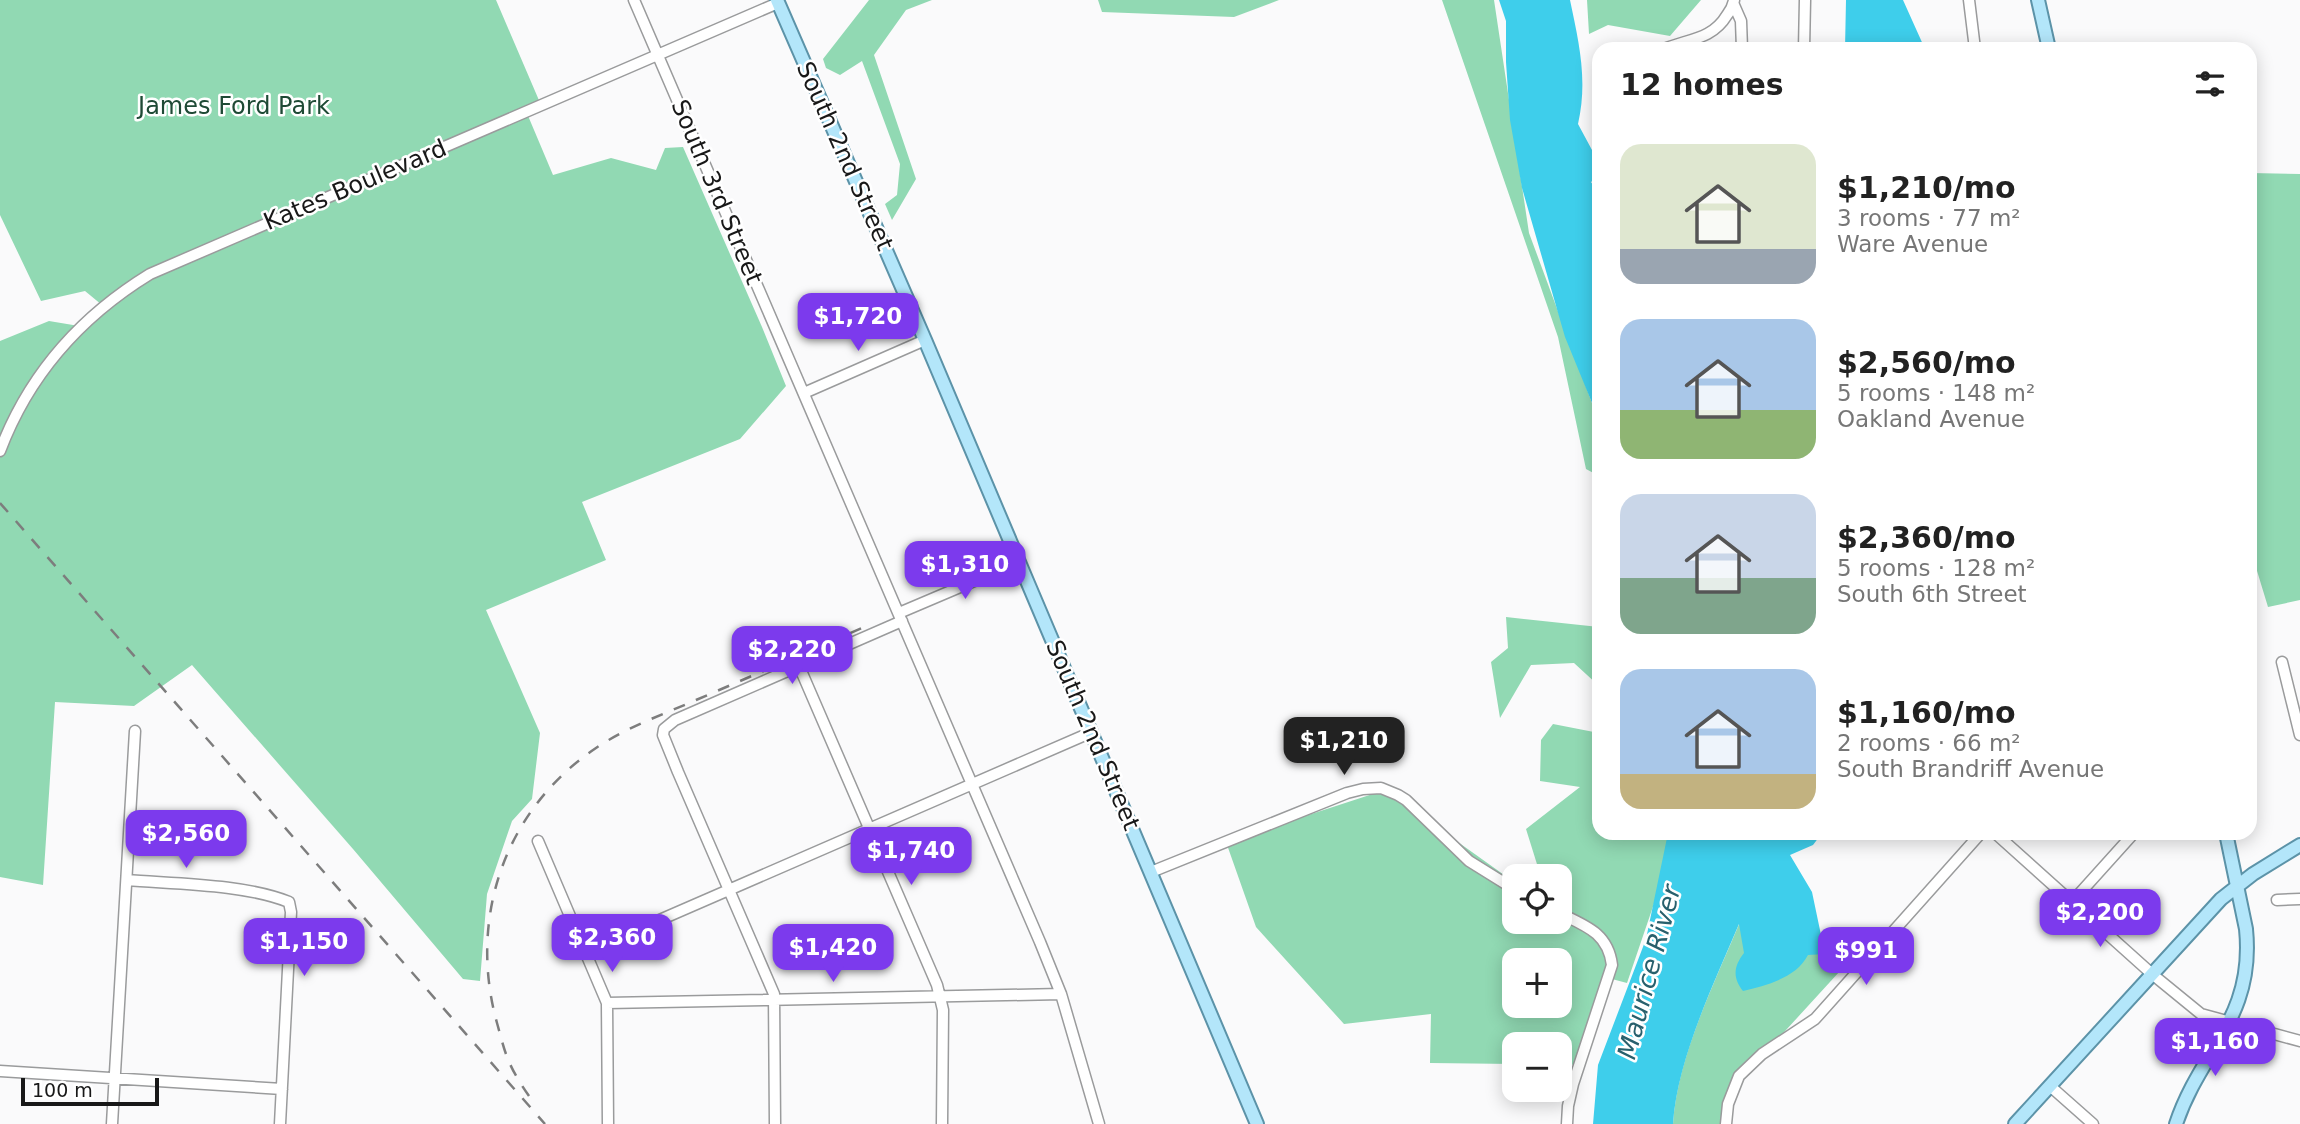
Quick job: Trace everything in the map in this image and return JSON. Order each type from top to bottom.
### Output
[{"type":"main road","points":[[2038,0],[2047,42]]},
{"type":"main road","name":"South 2nd Street","points":[[777,1],[925,340],[1258,1124]]},
{"type":"main road","points":[[2176,1124],[2192,1085],[2230,1022],[2240,999],[2246,969],[2246,929],[2227,840]]},
{"type":"main road","points":[[2015,1124],[2206,914],[2237,886],[2300,845]]},
{"type":"street","name":"South 3rd Street","points":[[634,0],[1041,942],[1060,994],[1099,1124]]},
{"type":"street","points":[[1804,42],[1805,0]]},
{"type":"street","points":[[1969,0],[1974,42]]},
{"type":"street","name":"Kates Boulevard","points":[[0,451],[21,404],[52,356],[88,318],[141,280],[777,1]]},
{"type":"street","points":[[1685,42],[1710,34],[1723,22],[1734,3]]},
{"type":"street","points":[[1734,3],[1741,21],[1742,42]]},
{"type":"street","points":[[804,393],[925,340]]},
{"type":"street","points":[[775,1124],[775,1001],[771,984],[663,735],[666,726],[1019,562]]},
{"type":"street","points":[[2282,662],[2297,705],[2300,735]]},
{"type":"street","points":[[799,666],[941,997],[942,1124]]},
{"type":"street","points":[[112,1124],[135,731]]},
{"type":"street","points":[[586,952],[1092,732]]},
{"type":"street","points":[[1151,872],[1347,793],[1363,789],[1381,789],[1406,800],[1469,861],[1502,882]]},
{"type":"street","points":[[1726,1124],[1728,1104],[1740,1076],[1756,1058],[1815,1019],[1975,840]]},
{"type":"street","points":[[2002,840],[2201,1014],[2300,1041]]},
{"type":"street","points":[[2071,903],[2128,840]]},
{"type":"street","points":[[538,841],[607,1003],[608,1124]]},
{"type":"street","points":[[127,880],[242,891],[289,902],[291,906],[280,1124]]},
{"type":"street","points":[[2277,900],[2300,900]]},
{"type":"street","points":[[1567,1124],[1573,1084],[1612,965],[1608,945],[1602,938],[1572,921]]},
{"type":"street","points":[[607,1003],[1060,994]]},
{"type":"street","points":[[0,1071],[282,1089]]},
{"type":"street","points":[[2050,1086],[2093,1124]]},
{"type":"green space","name":"James Ford Park","points":[[0,0],[496,0],[541,105],[526,111],[553,175],[611,158],[656,170],[665,148],[683,147],[786,386],[740,439],[582,502],[606,560],[486,610],[540,733],[532,799],[512,821],[487,894],[480,981],[463,979],[192,665],[134,706],[55,702],[43,885],[0,877],[0,341],[49,321],[79,326],[102,305],[85,291],[41,301],[0,215]]},
{"type":"green space","points":[[869,0],[932,0],[906,10],[874,55],[916,179],[892,220],[885,204],[897,195],[900,164],[862,61],[840,75],[826,68],[823,59]]},
{"type":"green space","points":[[1098,0],[1279,0],[1234,17],[1102,12]]},
{"type":"green space","points":[[1442,0],[1494,0],[1529,233],[1592,403],[1592,472],[1586,469],[1558,337]]},
{"type":"green space","points":[[1587,0],[1701,0],[1670,36],[1608,25],[1589,34]]},
{"type":"green space","points":[[2257,173],[2300,174],[2300,600],[2268,607],[2257,571]]},
{"type":"green space","points":[[1506,617],[1592,626],[1592,680],[1574,663],[1531,665],[1500,718],[1491,662],[1508,648]]},
{"type":"green space","points":[[1553,724],[1592,732],[1592,840],[1676,840],[1627,983],[1608,978],[1579,1065],[1572,1065],[1572,1032],[1502,1032],[1502,1064],[1430,1063],[1431,1014],[1344,1024],[1256,927],[1226,842],[1385,790],[1502,873],[1502,934],[1572,934],[1572,864],[1537,864],[1526,829],[1580,787],[1540,781],[1541,740]]},
{"type":"green space","points":[[1780,921],[1851,959],[1733,1088],[1724,1124],[1673,1124],[1676,1099],[1689,1047],[1740,922]]},
{"type":"water","points":[[1499,0],[1570,0],[1582,77],[1578,124],[1592,150],[1592,403],[1565,337],[1522,188],[1510,120],[1506,21]]},
{"type":"water","points":[[1846,0],[1903,0],[1922,42],[1845,42]]},
{"type":"water","name":"Maurice River","points":[[1667,840],[1817,840],[1813,845],[1790,855],[1812,892],[1825,954],[1808,955],[1803,963],[1788,975],[1743,991],[1736,976],[1736,967],[1744,953],[1739,924],[1689,1048],[1681,1074],[1673,1124],[1593,1124],[1598,1065],[1646,939]]},
{"type":"railway","points":[[0,503],[545,1124]]},
{"type":"railway","points":[[529,1096],[512,1068],[501,1039],[489,984],[487,945],[491,907],[501,870],[517,835],[538,802],[564,773],[596,748],[620,734],[862,628]]}]
